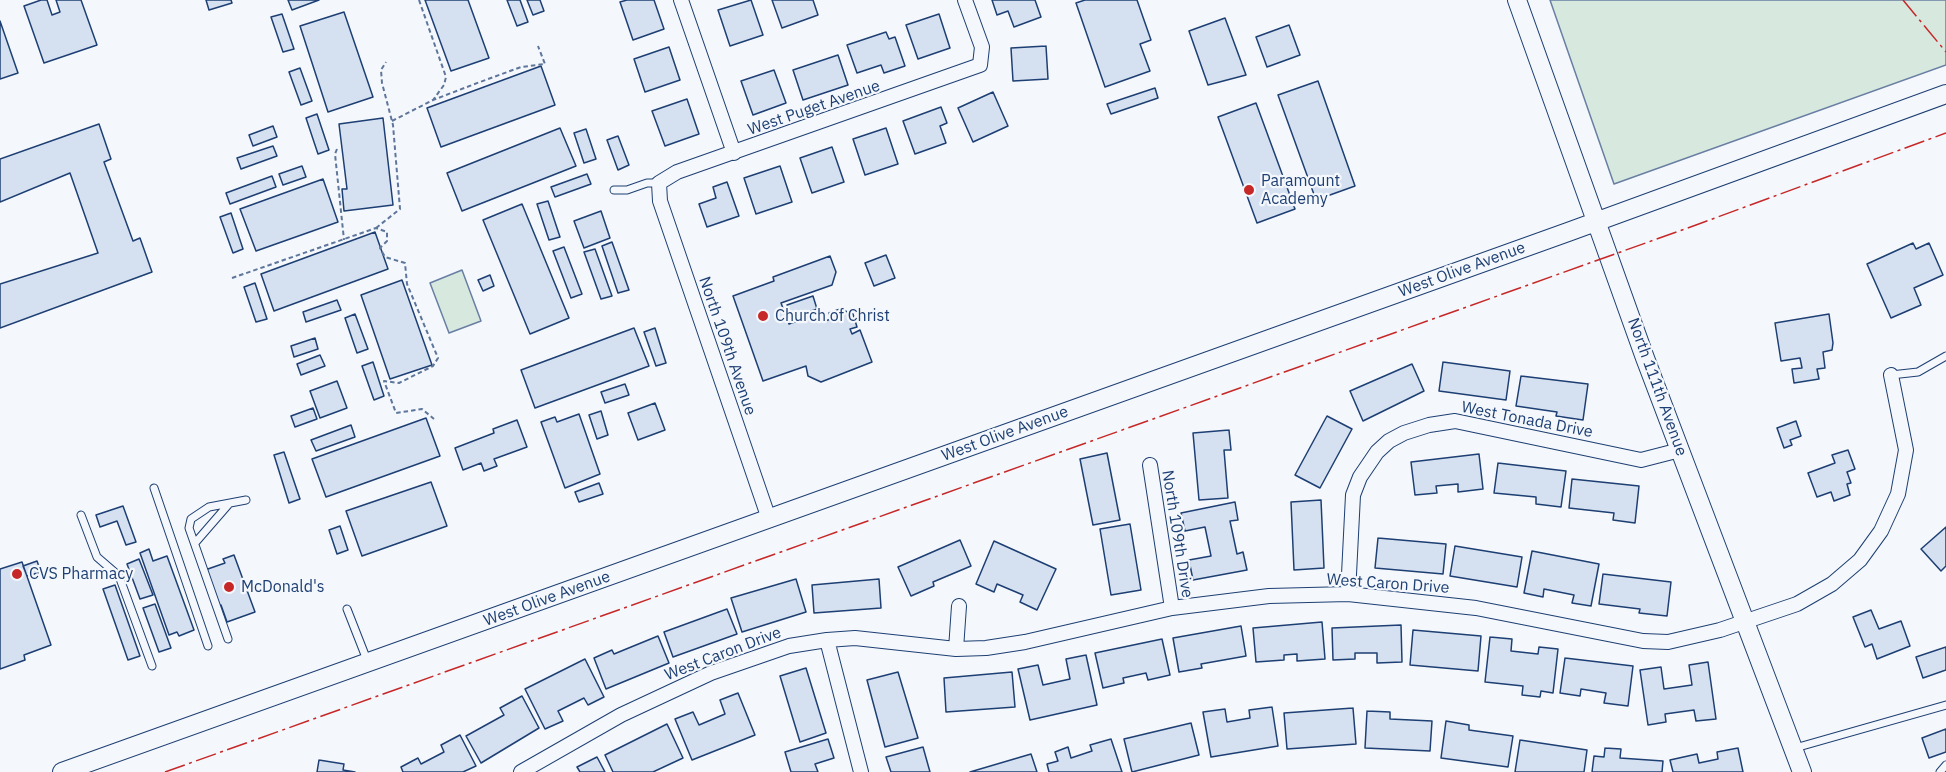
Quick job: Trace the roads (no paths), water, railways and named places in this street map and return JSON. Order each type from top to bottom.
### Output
[{"type":"main road","name":"North 111th Avenue","points":[[1517,0],[1680,450],[1802,772]]},
{"type":"main road","name":"West Olive Avenue","points":[[62,772],[1596,222],[1946,94]]},
{"type":"street","points":[[681,0],[734,153]]},
{"type":"street","name":"West Puget Avenue","points":[[659,183],[677,172],[980,65],[982,47],[965,0]]},
{"type":"street","name":"North 109th Avenue","points":[[659,183],[660,201],[769,519]]},
{"type":"street","name":"West Caron Drive","points":[[521,772],[621,715],[711,674],[789,646],[827,640],[855,638],[956,649],[1025,642],[1172,608],[1269,596],[1348,594],[1476,608],[1643,641],[1668,642],[1693,637],[1797,604],[1832,584],[1860,560],[1881,531],[1898,494],[1906,450],[1891,375]]},
{"type":"street","name":"West Tonada Drive","points":[[1348,594],[1353,495],[1360,477],[1377,452],[1389,441],[1404,434],[1429,425],[1455,421],[1641,460],[1680,450]]},
{"type":"street","name":"North 109th Drive","points":[[1150,465],[1172,608]]},
{"type":"street","points":[[956,649],[959,606]]},
{"type":"street","points":[[827,640],[861,772]]},
{"type":"lane","points":[[614,190],[627,190],[647,183],[659,183]]},
{"type":"lane","points":[[1891,375],[1918,372],[1946,356]]},
{"type":"lane","points":[[153,488],[208,646]]},
{"type":"lane","points":[[228,639],[189,528],[191,519],[209,507],[228,506],[246,500]]},
{"type":"lane","points":[[195,543],[228,506]]},
{"type":"lane","points":[[81,515],[98,557],[119,576],[152,666]]},
{"type":"lane","points":[[347,609],[368,662]]},
{"type":"lane","points":[[1793,748],[1946,705]]},
{"type":"lane","points":[[1940,772],[1946,765]]},
{"type":"place","name":"Paramount Academy","points":[[1249,190]]},
{"type":"place","name":"Church of Christ","points":[[763,316]]},
{"type":"place","name":"CVS Pharmacy","points":[[17,574]]},
{"type":"place","name":"McDonald's","points":[[229,587]]}]
